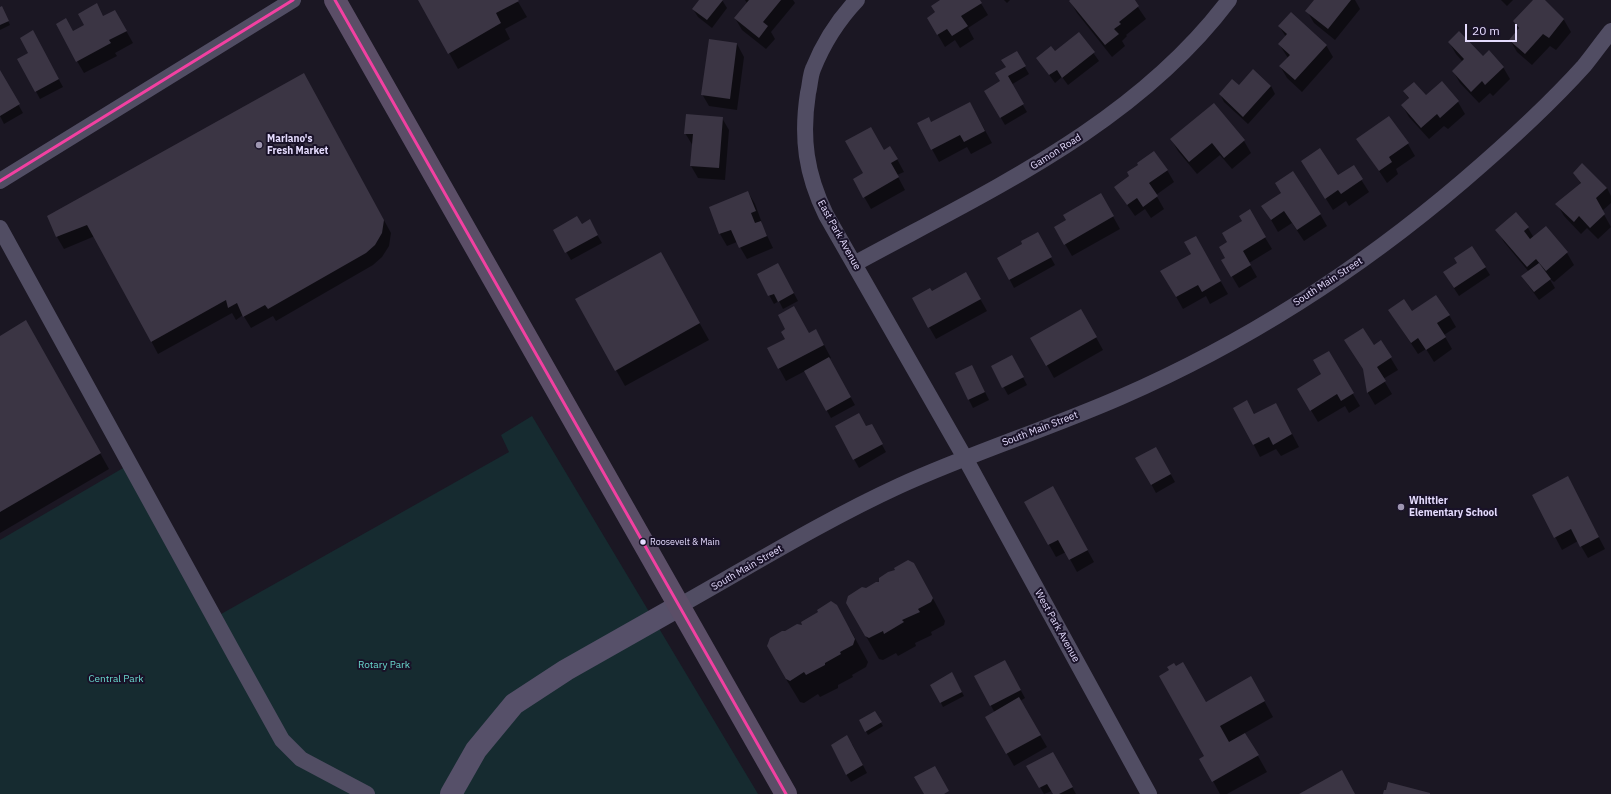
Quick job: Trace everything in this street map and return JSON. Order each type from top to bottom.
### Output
[{"type":"main road","points":[[335,0],[786,794]]},
{"type":"street","points":[[0,181],[293,0]]},
{"type":"street","name":"East Park Avenue","points":[[857,0],[832,33],[812,70],[804,131],[805,147],[811,178],[819,200],[854,264],[965,458]]},
{"type":"street","name":"Gamon Road","points":[[854,264],[1031,168],[1064,148],[1111,115],[1162,72],[1198,37],[1230,0]]},
{"type":"street","name":"South Main Street","points":[[451,794],[476,750],[514,704],[566,670],[788,544],[866,502],[901,485],[965,458],[1072,417],[1152,382],[1209,354],[1260,326],[1332,281],[1371,254],[1437,203],[1519,132],[1584,65],[1611,31]]},
{"type":"street","points":[[0,228],[282,740],[301,759],[367,794]]},
{"type":"street","name":"West Park Avenue","points":[[965,458],[1149,794]]},
{"type":"green space","points":[[532,416],[758,794],[0,794],[0,540],[130,464],[214,618],[509,452],[501,435]]},
{"type":"building","points":[[418,0],[519,1],[496,13],[501,23],[448,54]]},
{"type":"building","points":[[699,0],[723,0],[707,20],[692,9]]},
{"type":"building","points":[[749,0],[781,0],[763,22],[768,26],[759,38],[734,18]]},
{"type":"building","points":[[940,0],[980,0],[982,3],[961,16],[968,26],[952,36],[947,29],[937,35],[927,18],[935,12],[931,6]]},
{"type":"building","points":[[1135,0],[1139,6],[1119,22],[1121,24],[1114,29],[1119,34],[1105,45],[1069,1]]},
{"type":"building","points":[[1314,0],[1351,0],[1328,29],[1305,11]]},
{"type":"building","points":[[1533,0],[1545,0],[1564,19],[1549,38],[1543,34],[1525,54],[1509,40],[1519,28],[1513,21]]},
{"type":"building","points":[[97,3],[103,16],[115,10],[127,31],[109,40],[111,43],[76,62],[56,24],[66,18],[73,31],[84,25],[78,14]]},
{"type":"building","points":[[2,6],[9,21],[0,25],[0,7]]},
{"type":"building","points":[[1291,12],[1327,45],[1295,80],[1279,66],[1290,55],[1278,44],[1287,34],[1278,26]]},
{"type":"building","points":[[33,30],[59,79],[35,92],[17,59],[28,53],[20,38]]},
{"type":"building","points":[[1459,31],[1483,56],[1489,50],[1504,67],[1485,85],[1482,81],[1471,92],[1452,71],[1464,59],[1448,42]]},
{"type":"building","points":[[1079,32],[1095,52],[1062,78],[1057,70],[1049,75],[1036,58],[1051,46],[1055,51]]},
{"type":"building","points":[[709,39],[737,43],[730,99],[701,95]]},
{"type":"building","points":[[1017,51],[1026,66],[1008,76],[1024,104],[1000,118],[984,91],[1000,81],[995,73],[1006,67],[1001,60]]},
{"type":"building","points":[[1253,69],[1271,86],[1243,117],[1219,94],[1232,79],[1239,85]]},
{"type":"building","points":[[0,70],[20,104],[0,116]]},
{"type":"building","name":"Mariano's Fresh Market","points":[[304,73],[384,220],[382,233],[375,245],[366,253],[268,309],[265,305],[243,317],[237,303],[228,308],[226,300],[151,342],[87,225],[56,237],[47,216]]},
{"type":"building","points":[[1442,81],[1459,101],[1440,118],[1437,114],[1421,128],[1401,105],[1409,98],[1403,91],[1414,82],[1426,95]]},
{"type":"building","points":[[970,102],[985,131],[964,142],[960,135],[931,150],[917,123],[929,117],[931,122]]},
{"type":"building","points":[[1214,103],[1245,140],[1224,158],[1212,143],[1189,162],[1170,139]]},
{"type":"building","points":[[686,114],[723,117],[719,168],[690,166],[693,134],[684,134]]},
{"type":"building","points":[[1389,116],[1409,143],[1389,157],[1392,162],[1379,171],[1356,139]]},
{"type":"building","points":[[871,127],[884,150],[890,146],[898,159],[891,163],[899,177],[863,198],[853,179],[863,173],[845,141]]},
{"type":"building","points":[[1320,148],[1338,175],[1354,165],[1363,179],[1341,194],[1338,190],[1325,199],[1301,161]]},
{"type":"building","points":[[1154,151],[1168,170],[1149,183],[1158,196],[1143,207],[1137,198],[1127,205],[1114,187],[1129,176],[1127,172],[1138,165],[1137,163]]},
{"type":"building","points":[[1582,163],[1607,188],[1596,198],[1605,214],[1590,228],[1579,216],[1574,222],[1555,204],[1581,183],[1573,173]]},
{"type":"building","points":[[1293,171],[1321,214],[1297,230],[1284,211],[1271,220],[1261,206],[1281,193],[1275,183]]},
{"type":"building","points":[[748,191],[756,211],[751,213],[755,223],[761,221],[767,236],[739,248],[731,230],[719,234],[709,207]]},
{"type":"building","points":[[1101,193],[1114,216],[1064,245],[1054,227],[1066,220],[1063,215]]},
{"type":"building","points":[[1250,209],[1266,237],[1243,251],[1251,265],[1231,277],[1221,260],[1225,258],[1219,247],[1227,242],[1222,233],[1242,221],[1239,216]]},
{"type":"building","points":[[1516,212],[1529,227],[1524,231],[1530,239],[1546,226],[1568,252],[1546,271],[1536,259],[1527,267],[1495,230]]},
{"type":"building","points":[[577,216],[582,224],[590,219],[598,235],[565,253],[553,230]]},
{"type":"building","points":[[1038,232],[1052,257],[1009,280],[997,258],[1022,244],[1021,241]]},
{"type":"building","points":[[1196,236],[1221,281],[1202,292],[1198,285],[1176,297],[1160,271],[1191,254],[1184,242]]},
{"type":"building","points":[[1472,246],[1486,267],[1454,288],[1443,272],[1457,263],[1454,258]]},
{"type":"building","points":[[661,252],[700,323],[615,371],[575,299]]},
{"type":"building","points":[[778,263],[794,293],[778,302],[774,294],[768,296],[757,274]]},
{"type":"building","points":[[1539,263],[1551,279],[1534,292],[1521,276]]},
{"type":"building","points":[[966,272],[981,299],[928,328],[912,298],[930,288],[932,291]]},
{"type":"building","points":[[1436,295],[1450,315],[1437,323],[1446,337],[1426,350],[1418,338],[1411,343],[1388,310],[1404,299],[1412,311]]},
{"type":"building","points":[[794,306],[809,333],[816,329],[824,345],[778,369],[767,348],[785,339],[781,332],[785,329],[778,315]]},
{"type":"building","points":[[1081,309],[1097,337],[1046,366],[1030,338]]},
{"type":"building","points":[[26,320],[101,453],[0,512],[0,336]]},
{"type":"building","points":[[1363,328],[1374,345],[1381,340],[1392,357],[1377,367],[1386,381],[1367,393],[1363,369],[1344,340]]},
{"type":"building","points":[[1329,351],[1354,393],[1341,401],[1337,394],[1310,411],[1297,389],[1321,374],[1313,360]]},
{"type":"building","points":[[1012,355],[1024,377],[1002,388],[991,366]]},
{"type":"building","points":[[829,357],[851,397],[826,411],[804,371]]},
{"type":"building","points":[[972,365],[985,392],[968,400],[955,373]]},
{"type":"building","points":[[1247,400],[1254,414],[1276,403],[1292,434],[1273,445],[1269,437],[1253,445],[1233,408]]},
{"type":"building","points":[[859,413],[866,426],[872,424],[883,444],[853,460],[835,426]]},
{"type":"building","points":[[1156,447],[1171,474],[1151,485],[1135,458]]},
{"type":"building","points":[[1568,476],[1599,537],[1580,547],[1571,529],[1554,538],[1532,495]]},
{"type":"building","points":[[1053,486],[1088,550],[1069,560],[1058,540],[1048,545],[1024,502]]},
{"type":"building","points":[[908,560],[914,563],[933,598],[931,602],[918,609],[920,612],[902,620],[904,622],[884,634],[883,631],[869,638],[865,636],[846,603],[848,596],[862,587],[866,588],[876,582],[879,582],[879,578],[888,572],[895,570],[894,568]]},
{"type":"building","points":[[831,601],[837,605],[855,639],[853,645],[840,652],[841,654],[825,663],[825,665],[806,675],[804,672],[790,681],[786,679],[767,646],[770,638],[797,624],[802,625],[801,622],[818,612],[817,610]]},
{"type":"building","points":[[1005,660],[1021,690],[990,706],[974,676]]},
{"type":"building","points":[[1183,662],[1206,702],[1251,676],[1265,701],[1220,726],[1229,742],[1245,733],[1259,755],[1212,782],[1199,759],[1204,756],[1159,676],[1169,670],[1167,667],[1174,663],[1176,666]]},
{"type":"building","points":[[952,672],[962,692],[940,703],[930,685]]},
{"type":"building","points":[[1019,697],[1041,735],[1006,754],[985,717]]},
{"type":"building","points":[[875,711],[882,722],[865,732],[859,720]]},
{"type":"building","points":[[847,735],[863,765],[846,775],[831,745]]},
{"type":"building","points":[[1053,752],[1073,787],[1059,794],[1053,794],[1047,784],[1039,788],[1026,766]]},
{"type":"building","points":[[935,766],[949,791],[944,794],[924,794],[914,777]]},
{"type":"building","points":[[1342,770],[1355,794],[1299,794]]},
{"type":"building","points":[[1388,782],[1430,794],[1383,794],[1384,790],[1386,790]]},
{"type":"transit line","points":[[0,181],[293,0]]},
{"type":"transit line","points":[[335,0],[786,794]]},
{"type":"place","name":"Mariano's Fresh Market","points":[[259,145]]},
{"type":"place","name":"Whittier Elementary School","points":[[1401,507]]},
{"type":"place","name":"Roosevelt & Main","points":[[643,542]]},
{"type":"park label","name":"Rotary Park","points":[[384,665]]},
{"type":"park label","name":"Central Park","points":[[116,679]]}]
